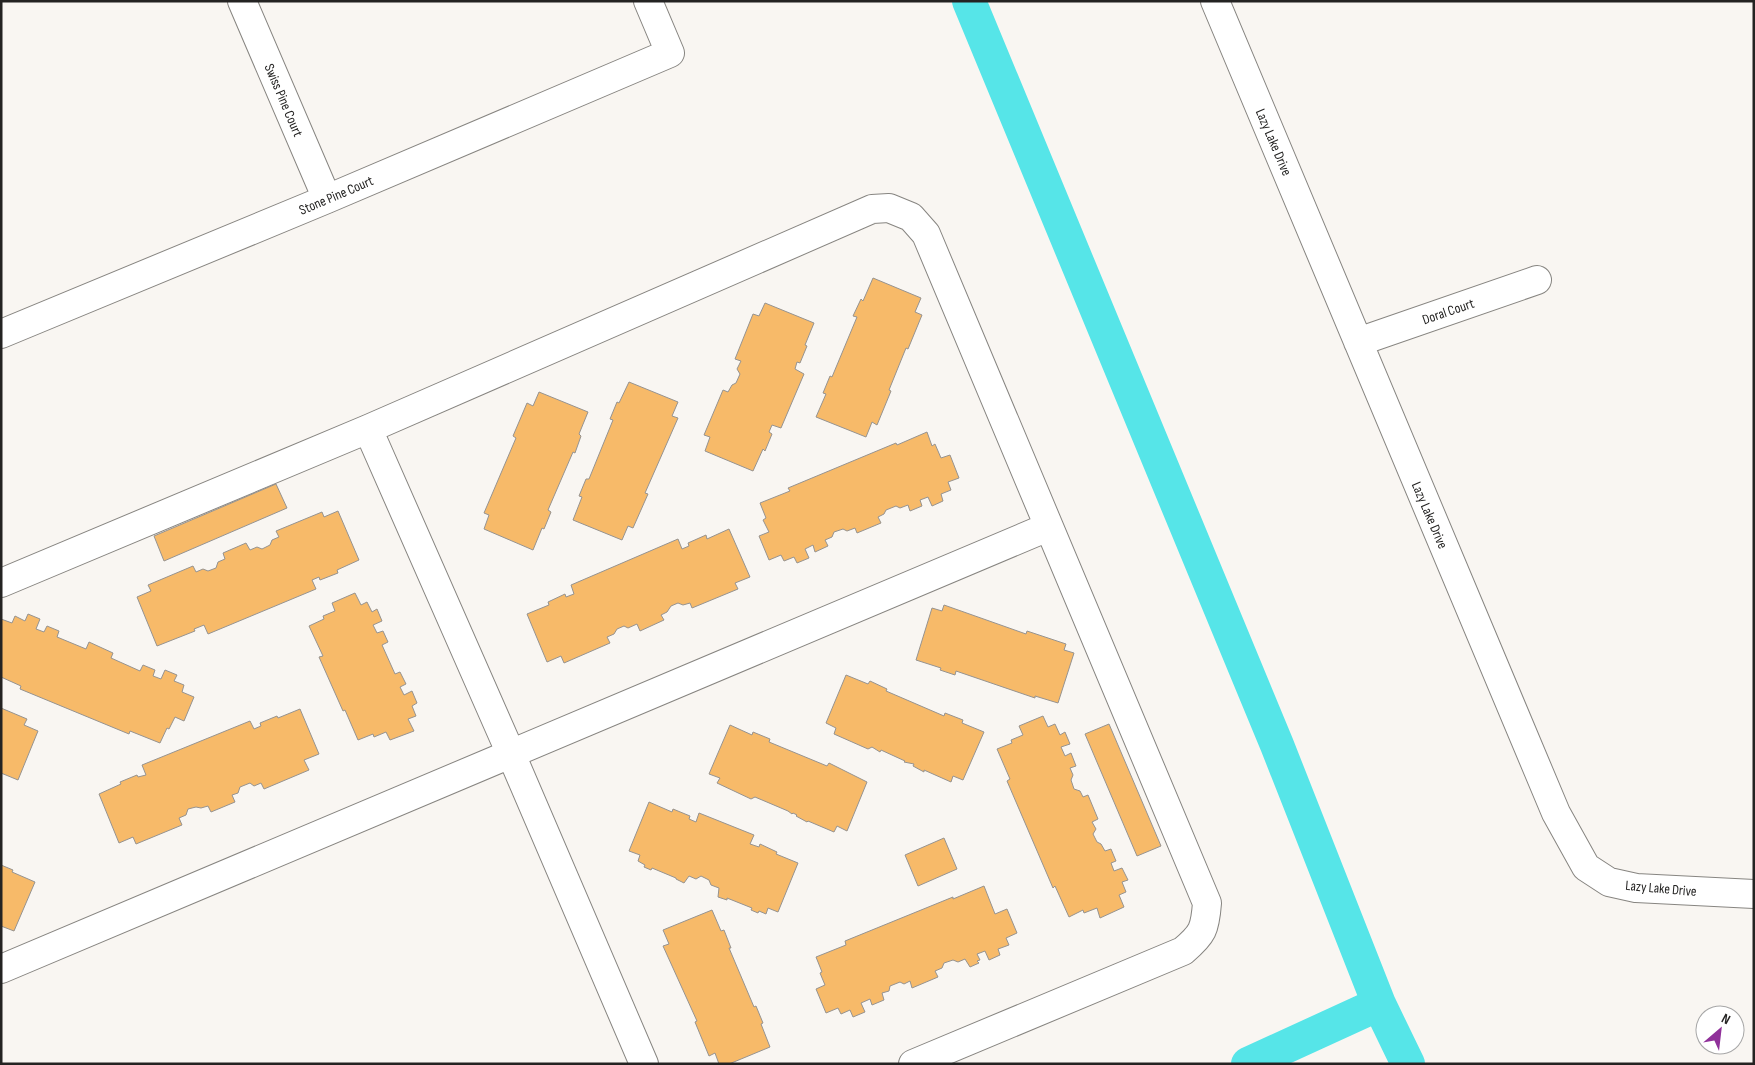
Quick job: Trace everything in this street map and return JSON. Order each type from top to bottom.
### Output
[{"type":"street","name":"Swiss Pine Court","points":[[242,1],[327,199]]},
{"type":"street","name":"Stone Pine Court","points":[[1,334],[327,199],[670,53],[648,1]]},
{"type":"street","name":"Lazy Lake Drive","points":[[1215,1],[1556,813],[1586,867],[1609,882],[1636,888],[1754,894]]},
{"type":"street","points":[[1,583],[368,429],[872,209],[889,208],[911,217],[926,234],[1207,904],[1205,924],[1197,939],[1183,951],[914,1064]]},
{"type":"street","name":"Doral Court","points":[[1358,342],[1538,280]]},
{"type":"street","points":[[368,429],[511,754],[644,1064]]},
{"type":"street","points":[[1,969],[1048,527]]},
{"type":"building","points":[[873,278],[921,298],[915,312],[922,315],[908,349],[906,348],[877,425],[872,422],[866,437],[816,417],[826,394],[823,393],[830,376],[832,377],[857,317],[853,316],[861,299],[863,301]]},
{"type":"building","points":[[765,303],[814,323],[800,363],[797,362],[795,369],[804,374],[781,428],[772,425],[769,432],[772,434],[765,451],[763,449],[753,471],[705,451],[710,437],[704,435],[723,390],[728,392],[732,385],[736,383],[740,374],[737,369],[741,361],[735,359],[753,314],[759,316]]},
{"type":"building","points":[[629,382],[678,402],[672,416],[678,418],[645,493],[648,494],[633,528],[628,526],[622,540],[573,520],[582,497],[579,496],[586,479],[589,479],[613,420],[610,419],[617,402],[619,403]]},
{"type":"building","points":[[539,392],[588,412],[579,434],[581,436],[575,453],[573,452],[548,510],[551,512],[533,550],[484,529],[489,515],[484,513],[516,438],[513,436],[527,403],[533,406]]},
{"type":"building","points":[[927,432],[932,446],[935,444],[941,458],[950,455],[959,478],[948,482],[951,490],[941,494],[943,501],[932,506],[928,497],[920,500],[922,506],[910,511],[908,505],[900,508],[896,506],[886,510],[884,514],[878,517],[881,523],[857,533],[855,528],[834,532],[832,537],[825,540],[828,546],[815,552],[813,545],[805,549],[809,558],[797,563],[794,557],[784,561],[781,555],[769,560],[759,536],[769,532],[763,520],[766,518],[760,503],[790,491],[788,488]]},
{"type":"building","points":[[276,484],[287,508],[164,561],[154,536]]},
{"type":"building","points":[[338,511],[359,560],[337,570],[338,573],[320,580],[319,577],[312,580],[316,589],[208,634],[204,625],[194,629],[195,631],[157,646],[137,597],[151,591],[148,585],[193,566],[196,572],[203,569],[208,571],[216,568],[218,562],[225,559],[223,553],[246,543],[250,550],[257,547],[262,549],[270,545],[272,540],[279,537],[276,531],[322,512],[324,517]]},
{"type":"building","points":[[729,529],[750,577],[735,583],[738,589],[692,608],[690,603],[683,605],[678,603],[671,606],[667,612],[661,615],[664,620],[640,631],[637,624],[628,628],[624,626],[607,637],[610,643],[564,663],[561,656],[547,662],[527,614],[549,605],[548,602],[565,594],[566,597],[574,594],[571,585],[678,539],[682,549],[689,546],[688,543],[706,535],[707,539]]},
{"type":"building","points":[[355,593],[361,605],[367,602],[372,612],[377,609],[382,621],[373,625],[377,633],[383,631],[388,642],[382,645],[395,674],[400,672],[406,684],[400,687],[404,695],[412,691],[417,703],[412,706],[416,716],[408,719],[414,731],[390,740],[386,732],[374,737],[373,734],[358,740],[319,657],[323,656],[309,626],[324,619],[323,616],[335,611],[332,603]]},
{"type":"building","points":[[944,605],[1026,634],[1027,631],[1066,644],[1064,650],[1074,653],[1058,703],[1035,696],[1035,698],[956,671],[955,675],[940,670],[941,668],[916,660],[932,608],[942,611]]},
{"type":"building","points":[[28,614],[40,619],[36,629],[44,632],[47,626],[59,631],[57,637],[86,649],[89,642],[113,653],[111,658],[140,671],[143,665],[155,670],[153,676],[161,679],[165,670],[177,675],[174,681],[184,685],[182,692],[194,697],[184,721],[175,717],[160,743],[130,731],[129,734],[20,689],[21,686],[1,677],[1,619],[12,623],[15,616],[25,621]]},
{"type":"building","points":[[846,675],[868,684],[870,681],[887,689],[886,691],[944,716],[945,713],[963,720],[962,723],[984,732],[963,780],[953,776],[951,782],[924,770],[924,772],[913,766],[914,764],[904,762],[881,750],[880,752],[872,747],[868,749],[834,734],[836,728],[826,723]]},
{"type":"building","points":[[1,708],[27,719],[24,725],[38,731],[18,780],[1,773]]},
{"type":"building","points":[[300,709],[319,754],[304,760],[309,770],[264,789],[261,783],[254,786],[250,783],[240,787],[238,793],[232,795],[235,802],[211,812],[208,806],[188,809],[186,815],[179,818],[182,825],[136,844],[133,837],[119,843],[99,794],[137,775],[138,777],[146,775],[142,765],[250,721],[254,729],[261,726],[260,723]]},
{"type":"building","points":[[1043,716],[1048,727],[1055,724],[1060,735],[1065,732],[1070,744],[1061,747],[1065,756],[1071,753],[1076,766],[1070,768],[1073,775],[1071,780],[1074,789],[1080,791],[1083,797],[1088,795],[1098,819],[1092,822],[1096,829],[1093,834],[1105,851],[1111,849],[1116,861],[1111,863],[1114,871],[1122,868],[1128,880],[1122,882],[1126,892],[1119,895],[1124,907],[1100,918],[1097,908],[1084,913],[1083,910],[1069,917],[1055,886],[1053,888],[1007,781],[1010,779],[997,749],[1012,743],[1011,740],[1023,735],[1019,726]]},
{"type":"building","points":[[1109,724],[1161,846],[1137,856],[1085,734]]},
{"type":"building","points":[[730,725],[752,735],[753,732],[770,739],[769,742],[827,766],[829,763],[867,782],[847,831],[837,826],[834,832],[807,822],[793,813],[755,797],[751,799],[717,783],[720,778],[709,774]]},
{"type":"building","points":[[649,802],[672,812],[673,809],[690,816],[689,819],[696,822],[699,813],[754,835],[750,844],[759,847],[760,844],[777,852],[776,854],[798,863],[778,912],[768,908],[766,914],[759,911],[758,913],[751,910],[752,908],[727,898],[727,900],[718,897],[719,888],[711,885],[709,880],[701,876],[696,879],[689,876],[684,883],[652,868],[651,870],[644,867],[645,865],[638,861],[640,855],[629,851]]},
{"type":"building","points":[[944,838],[957,869],[918,886],[905,855]]},
{"type":"building","points":[[1,865],[35,882],[14,931],[1,926]]},
{"type":"building","points":[[984,886],[995,914],[1007,909],[1017,933],[1006,938],[1009,945],[998,949],[1000,955],[989,960],[985,951],[977,954],[980,960],[977,961],[979,963],[970,967],[965,959],[958,962],[953,960],[944,963],[942,968],[935,971],[938,977],[912,988],[910,981],[890,986],[889,991],[882,993],[884,1000],[872,1005],[870,999],[861,1003],[865,1012],[853,1017],[850,1010],[841,1014],[838,1008],[826,1013],[816,989],[825,985],[816,957],[846,945],[845,941]]},
{"type":"building","points":[[712,910],[721,931],[724,930],[731,948],[729,948],[754,1007],[756,1006],[763,1023],[761,1024],[770,1047],[729,1064],[719,1064],[715,1053],[709,1056],[695,1022],[697,1021],[663,946],[669,944],[663,930]]},
{"type":"waterway","points":[[969,1],[1277,745],[1379,1004],[1408,1064]]},
{"type":"waterway","points":[[1248,1064],[1379,1004]]}]
